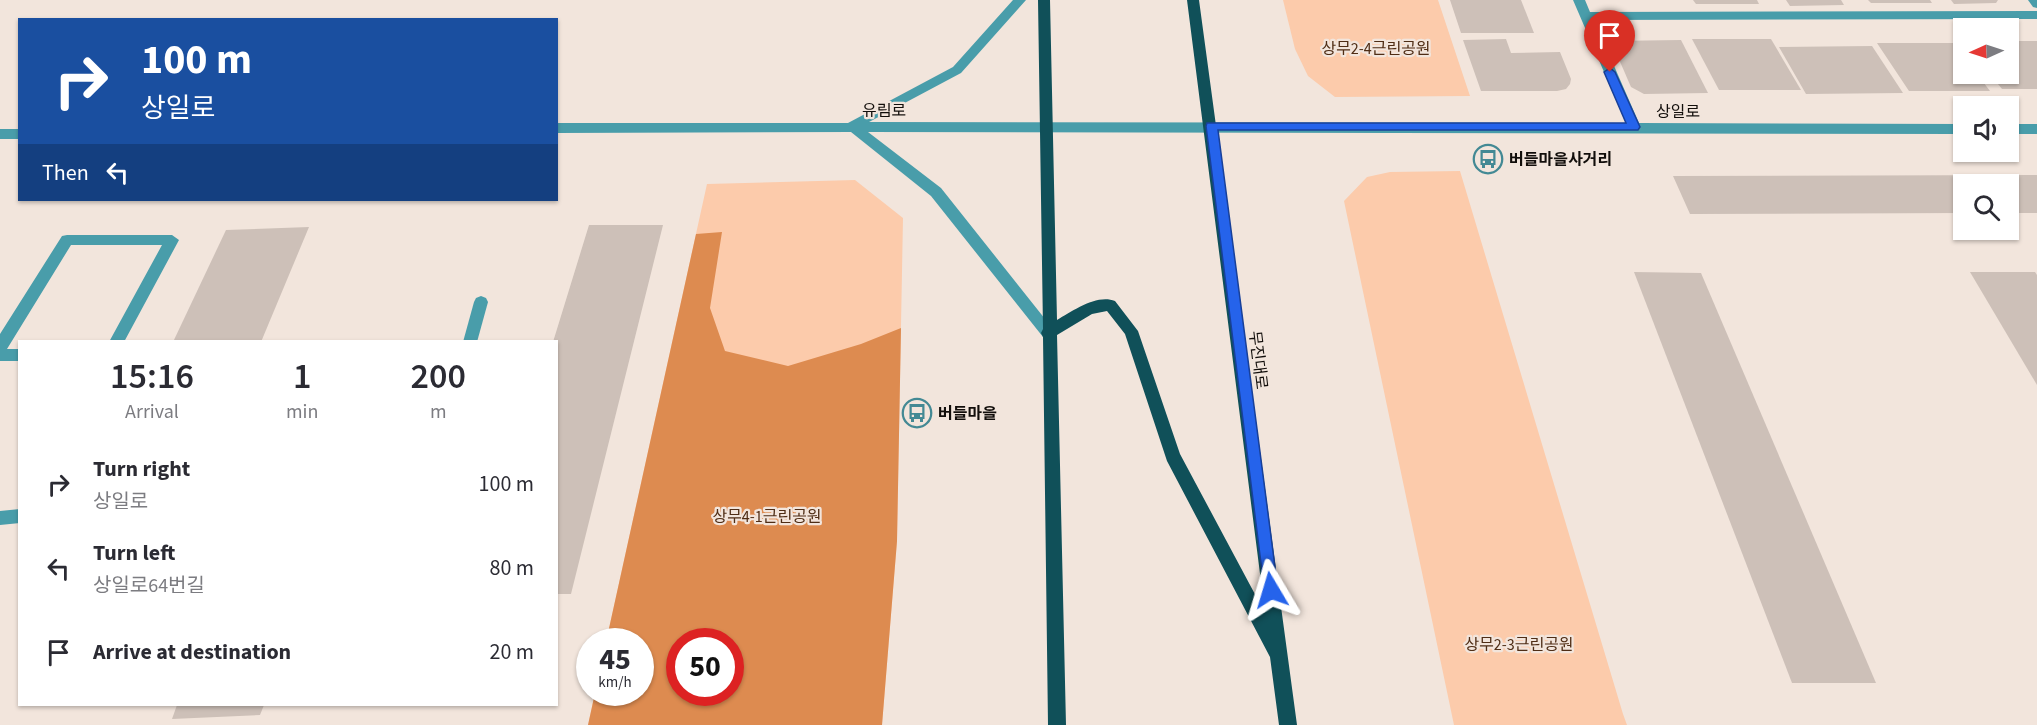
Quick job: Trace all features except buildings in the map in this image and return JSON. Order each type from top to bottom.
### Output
[{"type":"main road","points":[[1044,0],[1048,126],[1048,333],[1058,725]]},
{"type":"main road","name":"무진대로","points":[[1193,0],[1212,126],[1288,725]]},
{"type":"main road","points":[[1048,333],[1089,309],[1110,305],[1131,331],[1173,456],[1279,658]]},
{"type":"street","points":[[1020,0],[957,70],[852,126],[936,192],[1048,333]]},
{"type":"street","points":[[1579,0],[1634,127]]},
{"type":"street","points":[[1586,16],[2037,15]]},
{"type":"street","name":"유림로","points":[[558,128],[1212,126]]},
{"type":"street","name":"상일로","points":[[1212,126],[1953,129]]},
{"type":"street","points":[[2019,129],[2037,129]]},
{"type":"street","points":[[0,134],[18,134]]},
{"type":"street","points":[[0,346],[67,240],[172,240],[117,340]]},
{"type":"street","points":[[471,340],[481,302]]},
{"type":"street","points":[[0,356],[18,355]]},
{"type":"green space","name":"상무2-4근린공원","points":[[1283,0],[1438,0],[1470,96],[1335,97],[1308,76],[1295,49]]},
{"type":"green space","name":"상무2-3근린공원","points":[[1460,171],[1627,725],[1454,725],[1344,201],[1367,177],[1390,172]]},
{"type":"green space","name":"상무4-1근린공원","points":[[855,180],[903,218],[897,541],[882,725],[588,725],[592,706],[654,706],[654,628],[609,628],[707,184]]},
{"type":"green space","name":"상무4-1근린공원","points":[[722,232],[710,308],[725,351],[788,366],[861,344],[901,328],[897,541],[882,725],[588,725],[592,706],[654,706],[654,628],[609,628],[696,234]]},
{"type":"place","name":"버들마을사거리","points":[[1488,159]]},
{"type":"place","name":"버들마을","points":[[917,413]]},
{"type":"route","points":[[1271,590],[1212,126],[1634,127],[1610,72]]}]
